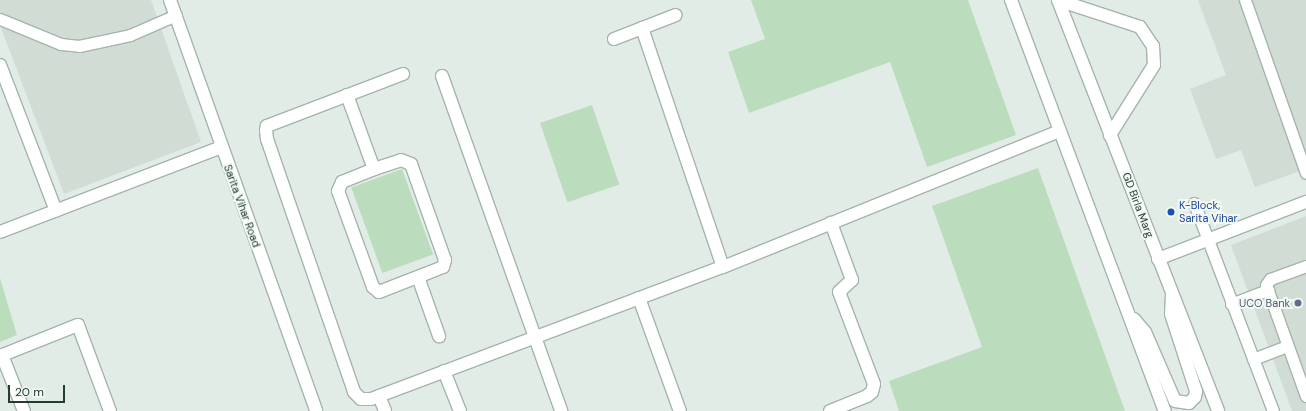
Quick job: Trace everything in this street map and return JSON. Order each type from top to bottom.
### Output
[{"type":"street","name":"Sarita Vihar Road","points":[[170,0],[221,148],[316,411]]},
{"type":"street","points":[[1011,0],[1165,411]]},
{"type":"street","points":[[1058,0],[1140,28],[1153,46],[1154,65],[1110,135]]},
{"type":"street","name":"GD Birla Marg","points":[[1058,0],[1218,411]]},
{"type":"street","points":[[614,39],[676,15]]},
{"type":"street","points":[[642,28],[723,266]]},
{"type":"street","points":[[0,65],[56,211]]},
{"type":"street","points":[[403,74],[267,126],[266,134],[354,392],[361,399],[379,396],[723,266],[1060,131]]},
{"type":"street","points":[[442,76],[533,337],[561,411]]},
{"type":"street","points":[[347,95],[374,169]]},
{"type":"street","points":[[0,232],[221,148]]},
{"type":"street","points":[[401,160],[406,161],[413,168],[445,260],[442,267],[379,292],[373,287],[338,191],[342,182],[374,169],[401,160]]},
{"type":"street","points":[[1158,259],[1306,202]]},
{"type":"street","points":[[830,224],[852,280],[839,292],[874,384],[872,392],[867,396],[830,411]]},
{"type":"street","points":[[418,277],[439,336]]},
{"type":"street","points":[[1128,311],[1145,332],[1175,401],[1181,404],[1188,403],[1195,397],[1196,391],[1171,314],[1172,293]]},
{"type":"street","points":[[639,298],[680,411]]},
{"type":"street","points":[[24,411],[1,355],[78,325],[110,411]]},
{"type":"street","points":[[444,371],[460,411]]},
{"type":"street","points":[[379,396],[385,411]]},
{"type":"lane","points":[[1244,0],[1301,144],[1306,173]]},
{"type":"lane","points":[[0,19],[61,44],[79,46],[130,35],[176,15]]},
{"type":"lane","points":[[1194,203],[1231,304],[1273,411]]},
{"type":"lane","points":[[1306,266],[1270,280],[1266,285],[1306,396]]},
{"type":"lane","points":[[1231,304],[1268,290]]},
{"type":"lane","points":[[1253,359],[1288,346]]},
{"type":"shaded area","points":[[0,0],[151,0],[201,142],[64,194],[0,25]]},
{"type":"shaded area","points":[[1198,0],[1306,0],[1306,169],[1255,187],[1241,150],[1216,159],[1190,89],[1226,75]]},
{"type":"shaded area","points":[[1306,216],[1306,411],[1292,411],[1231,245]]},
{"type":"green space","points":[[751,0],[968,0],[1016,135],[927,167],[890,62],[749,113],[728,52],[765,39]]},
{"type":"green space","points":[[592,105],[619,184],[567,202],[540,123]]},
{"type":"green space","points":[[1038,168],[1125,411],[899,411],[889,381],[982,347],[932,206]]},
{"type":"green space","points":[[402,169],[433,255],[382,273],[351,187]]},
{"type":"green space","points":[[0,278],[17,335],[0,342]]},
{"type":"place","name":"K-Block, Sarita Vihar","points":[[1171,212]]},
{"type":"place","name":"UCO Bank","points":[[1298,303]]}]
